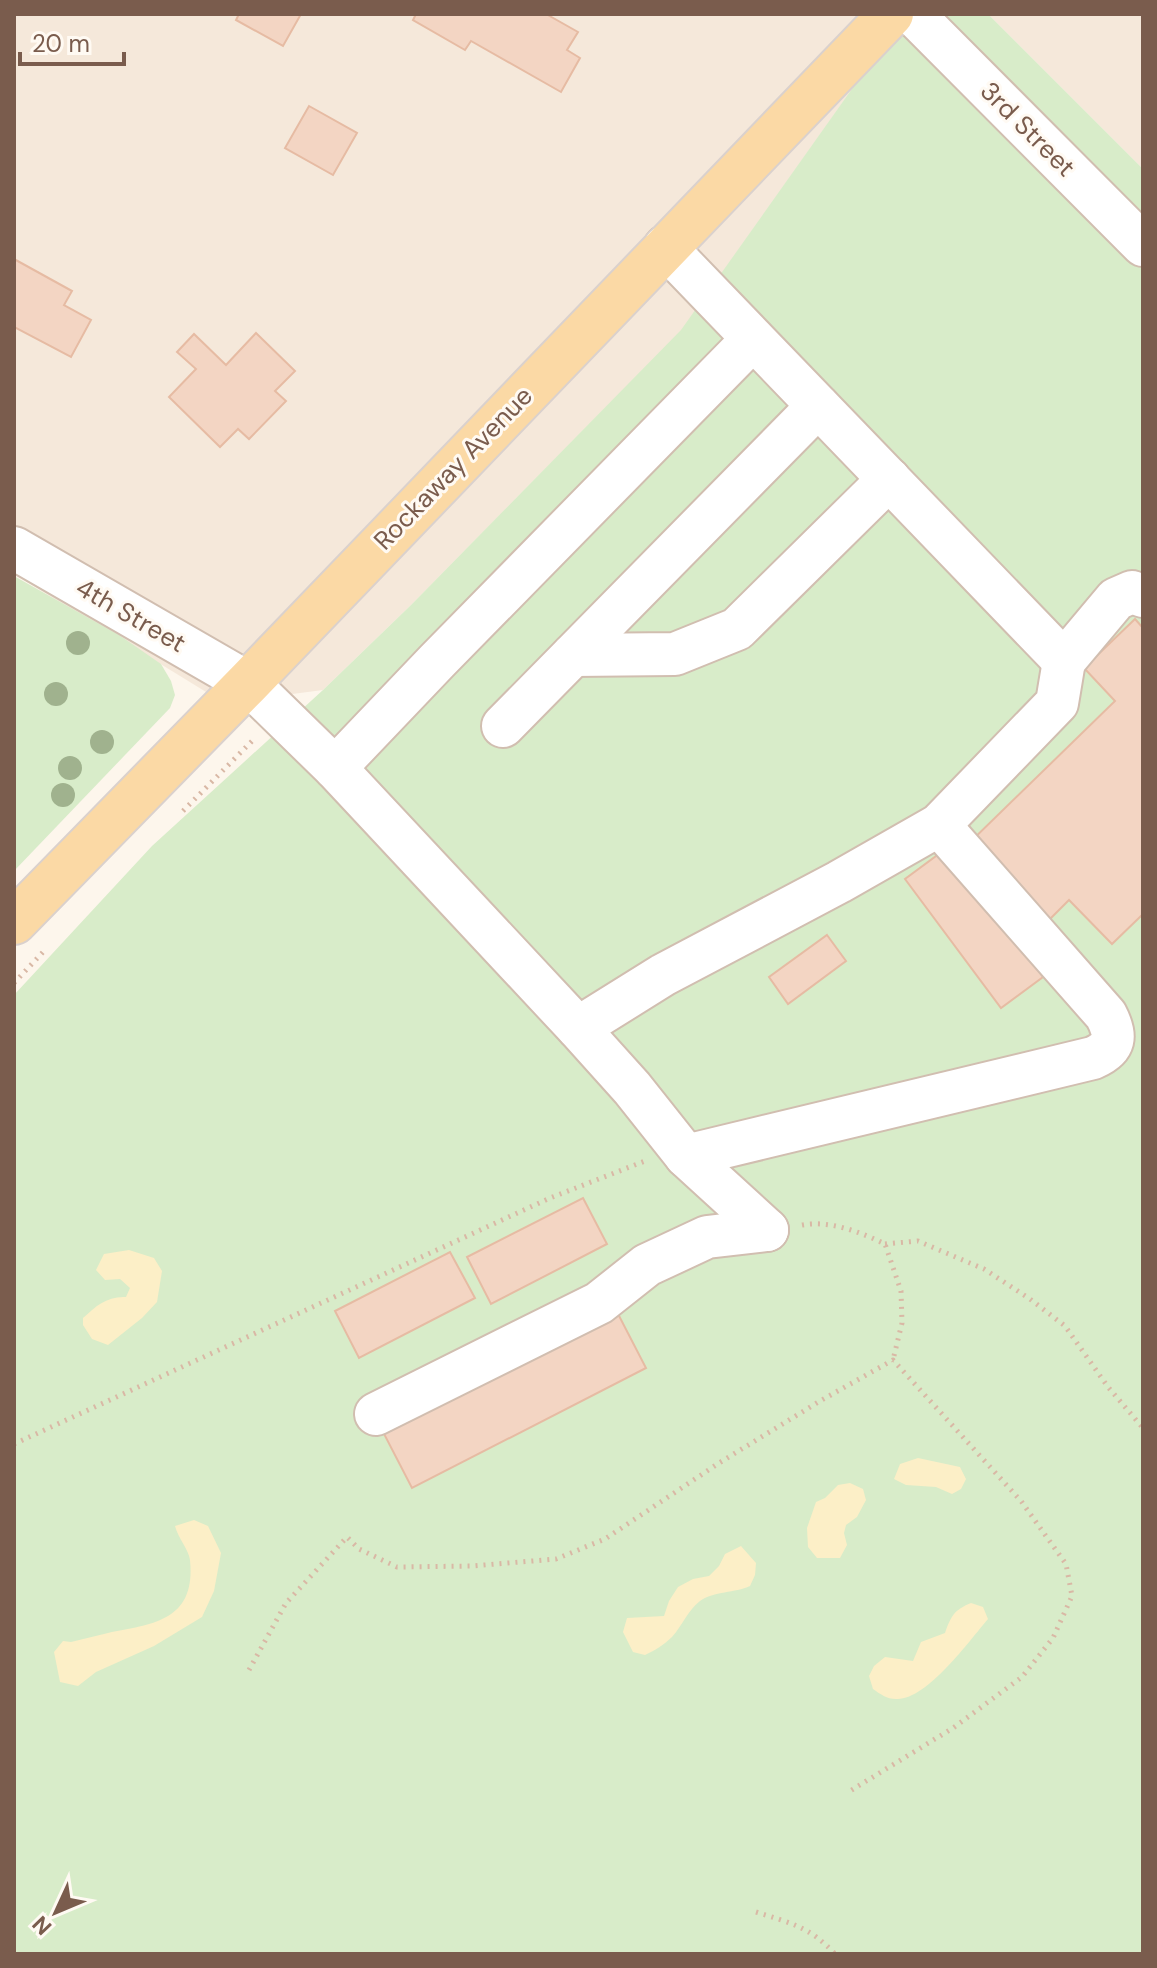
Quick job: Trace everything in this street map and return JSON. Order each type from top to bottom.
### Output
[{"type":"main road","name":"Rockaway Avenue","points":[[14,922],[891,14]]},
{"type":"street","name":"3rd Street","points":[[913,14],[1143,245]]},
{"type":"street","points":[[665,247],[1064,661]]},
{"type":"street","points":[[335,768],[753,339]]},
{"type":"street","points":[[503,726],[818,406]]},
{"type":"street","points":[[573,655],[675,654],[737,629],[889,479]]},
{"type":"street","name":"4th Street","points":[[14,548],[248,683],[335,768],[578,1028],[632,1088],[683,1152],[767,1230]]},
{"type":"street","points":[[578,1028],[663,975],[939,825],[1057,703],[1064,661],[1116,599],[1132,592],[1143,596]]},
{"type":"street","points":[[683,1152],[1093,1058],[1106,1052],[1114,1029],[1106,1015],[939,825]]},
{"type":"street","points":[[376,1414],[599,1303],[647,1265],[695,1242],[707,1237],[767,1230]]},
{"type":"path","points":[[14,1444],[550,1198],[683,1152]]},
{"type":"path","points":[[767,1230],[813,1223],[861,1232],[885,1244],[918,1241],[984,1269],[1065,1326],[1108,1387],[1143,1428]]},
{"type":"path","points":[[249,1670],[286,1603],[347,1537],[359,1549],[397,1567],[472,1566],[556,1559],[605,1539],[719,1463],[893,1360],[902,1323],[901,1291],[885,1244]]},
{"type":"path","points":[[850,1791],[953,1728],[1022,1677],[1053,1638],[1072,1596],[1066,1564],[1021,1501],[893,1360]]},
{"type":"path","points":[[756,1912],[800,1926],[820,1938],[835,1954]]},
{"type":"shaded area","points":[[14,14],[905,14],[682,330],[411,605],[323,690],[224,703],[14,574]]},
{"type":"shaded area","points":[[988,14],[1143,14],[1143,169]]},
{"type":"green space","points":[[905,14],[988,14],[1143,169],[1143,1954],[14,1954],[14,995],[152,846],[411,605],[681,330]]},
{"type":"green space","points":[[14,576],[119,635],[161,664],[175,695],[170,708],[14,871]]},
{"type":"sand","points":[[129,1250],[154,1258],[162,1271],[157,1302],[108,1345],[92,1339],[83,1325],[83,1318],[107,1300],[126,1297],[130,1288],[120,1279],[105,1280],[96,1270],[104,1254]]},
{"type":"sand","points":[[918,1458],[960,1467],[966,1479],[961,1489],[952,1494],[936,1487],[906,1485],[894,1479],[900,1464]]},
{"type":"sand","points":[[850,1483],[863,1489],[866,1500],[857,1517],[846,1525],[847,1545],[840,1558],[817,1558],[808,1547],[807,1528],[816,1502],[838,1485]]},
{"type":"sand","points":[[194,1520],[208,1526],[221,1553],[214,1591],[202,1617],[154,1646],[96,1672],[78,1686],[60,1682],[54,1652],[63,1641],[71,1642],[156,1622],[179,1607],[190,1580],[190,1560],[175,1526]]},
{"type":"sand","points":[[741,1546],[756,1563],[750,1586],[706,1598],[696,1605],[663,1645],[645,1655],[633,1652],[623,1632],[627,1618],[664,1616],[678,1587],[693,1579],[709,1576],[725,1554]]},
{"type":"sand","points":[[971,1603],[983,1607],[988,1619],[934,1680],[908,1697],[896,1699],[873,1689],[869,1676],[874,1666],[885,1657],[913,1661],[921,1642],[945,1633],[954,1614]]},
{"type":"building","points":[[239,14],[301,14],[283,46],[236,20]]},
{"type":"building","points":[[416,14],[546,14],[578,32],[567,50],[580,58],[561,92],[471,41],[465,50],[413,20]]},
{"type":"building","points":[[309,106],[357,133],[333,175],[285,148]]},
{"type":"building","points":[[14,259],[72,291],[64,305],[91,320],[71,357],[14,327]]},
{"type":"building","points":[[256,333],[295,371],[275,391],[286,401],[249,439],[238,429],[220,447],[169,397],[196,369],[177,352],[194,334],[226,365]]},
{"type":"building","points":[[1135,619],[1143,628],[1143,914],[1112,944],[1069,900],[1040,929],[963,849],[1115,701],[1084,668]]},
{"type":"building","points":[[947,848],[1043,977],[1001,1008],[905,879]]},
{"type":"building","points":[[827,935],[846,961],[788,1004],[769,977]]},
{"type":"building","points":[[583,1198],[607,1244],[491,1304],[467,1257]]},
{"type":"building","points":[[450,1252],[475,1298],[359,1358],[335,1311]]},
{"type":"building","points":[[616,1310],[646,1368],[412,1488],[382,1430]]}]
